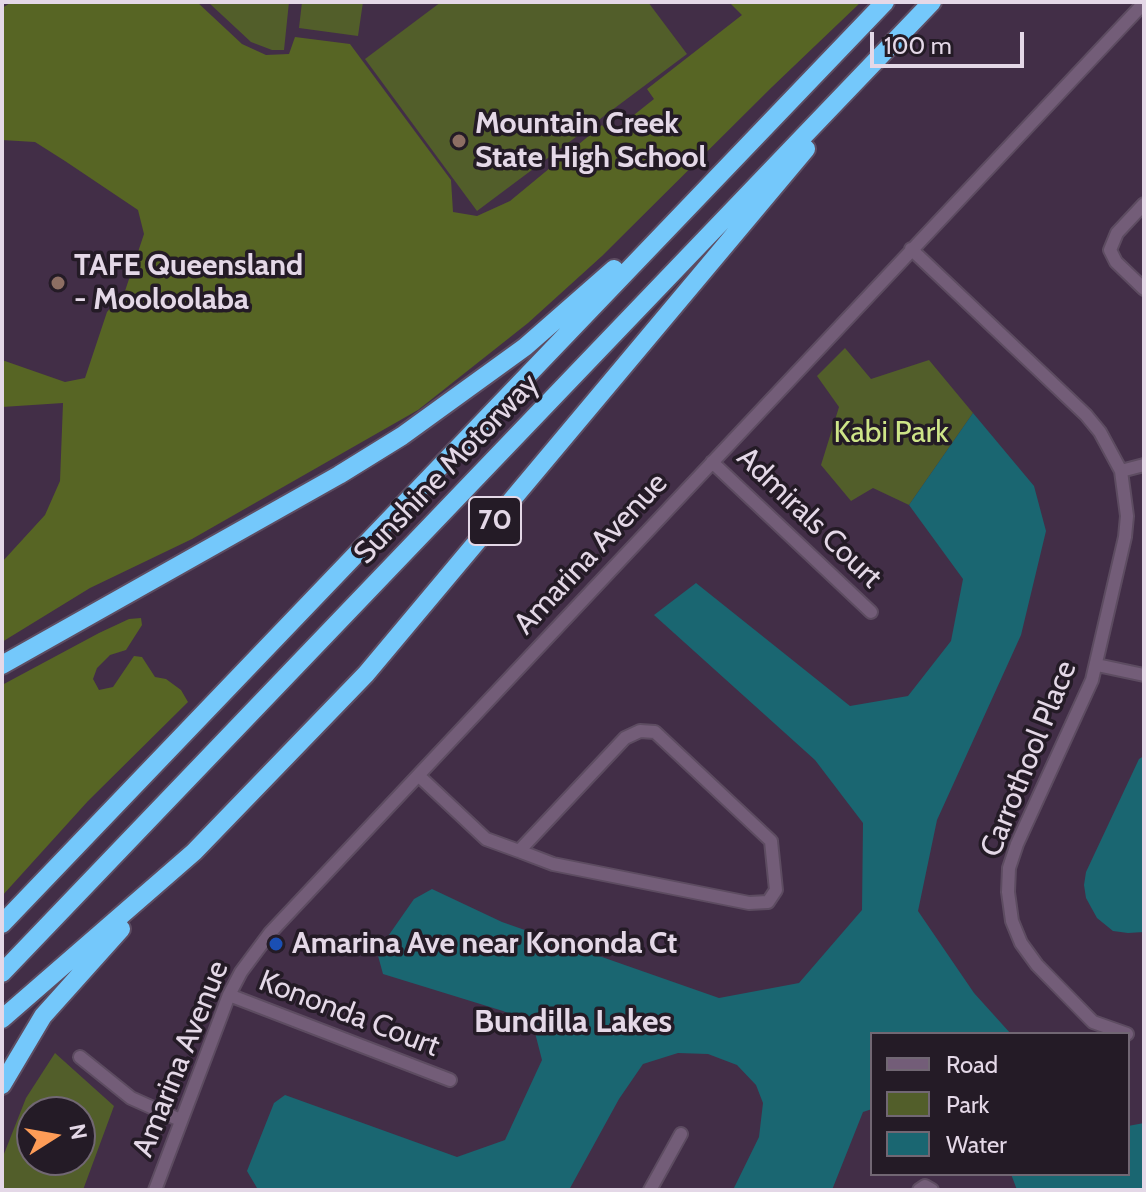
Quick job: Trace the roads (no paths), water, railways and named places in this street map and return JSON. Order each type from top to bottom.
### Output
[{"type":"highway","name":"Sunshine Motorway","points":[[2,924],[885,2]]},
{"type":"highway","name":"Sunshine Motorway","points":[[2,973],[932,2]]},
{"type":"highway","name":"70","points":[[2,1019],[194,852],[366,674],[817,137],[821,119]]},
{"type":"highway","points":[[2,665],[339,475],[402,436],[525,347],[633,252],[652,244]]},
{"type":"highway","points":[[2,1085],[43,1016],[131,919],[141,899]]},
{"type":"street","name":"Amarina Avenue","points":[[155,1190],[229,995],[241,972],[270,933],[1144,3]]},
{"type":"street","points":[[1144,204],[1117,233],[1110,250],[1116,262],[1144,289]]},
{"type":"street","name":"Carrothool Place","points":[[911,249],[1086,415],[1100,432],[1121,471],[1127,516],[1125,537],[1097,665],[1017,844],[1009,868],[1008,892],[1012,921],[1021,943],[1037,965],[1093,1022],[1121,1032]]},
{"type":"street","name":"Admirals Court","points":[[712,462],[871,612]]},
{"type":"street","points":[[1121,471],[1144,465]]},
{"type":"street","points":[[1097,665],[1144,675]]},
{"type":"street","points":[[419,776],[486,839],[553,864],[749,903],[768,902],[776,890],[771,841],[655,732],[640,731],[625,738],[519,851]]},
{"type":"street","name":"Kononda Court","points":[[229,995],[450,1080]]},
{"type":"street","points":[[80,1057],[131,1098],[180,1120]]},
{"type":"street","points":[[650,1190],[681,1134]]},
{"type":"street","points":[[919,1190],[925,1186],[932,1190]]},
{"type":"water","points":[[973,413],[1034,486],[1046,531],[1021,635],[937,820],[918,911],[974,993],[1009,1032],[870,1032],[870,1110],[863,1112],[832,1190],[733,1190],[759,1137],[763,1103],[756,1085],[737,1065],[708,1054],[678,1053],[643,1064],[619,1099],[569,1190],[257,1188],[247,1171],[274,1103],[285,1095],[457,1157],[505,1140],[542,1060],[533,1025],[503,1011],[383,974],[377,952],[414,899],[432,889],[502,922],[719,998],[799,983],[862,910],[863,823],[815,760],[654,615],[696,583],[850,706],[908,696],[951,641],[963,579],[909,505]]},
{"type":"water","points":[[1144,756],[1144,932],[1113,931],[1097,918],[1086,898],[1086,872],[1139,759]]},
{"type":"water","points":[[1144,1123],[1144,1190],[1017,1190],[1012,1176],[1130,1176],[1130,1126]]},
{"type":"place","name":"Mountain Creek State High School","points":[[459,141]]},
{"type":"place","name":"TAFE Queensland - Mooloolaba","points":[[58,283]]},
{"type":"place","name":"Amarina Ave near Kononda Ct","points":[[276,944]]},
{"type":"district","name":"Bundilla Lakes","points":[[573,1023]]},
{"type":"park label","name":"Kabi Park","points":[[891,433]]}]
